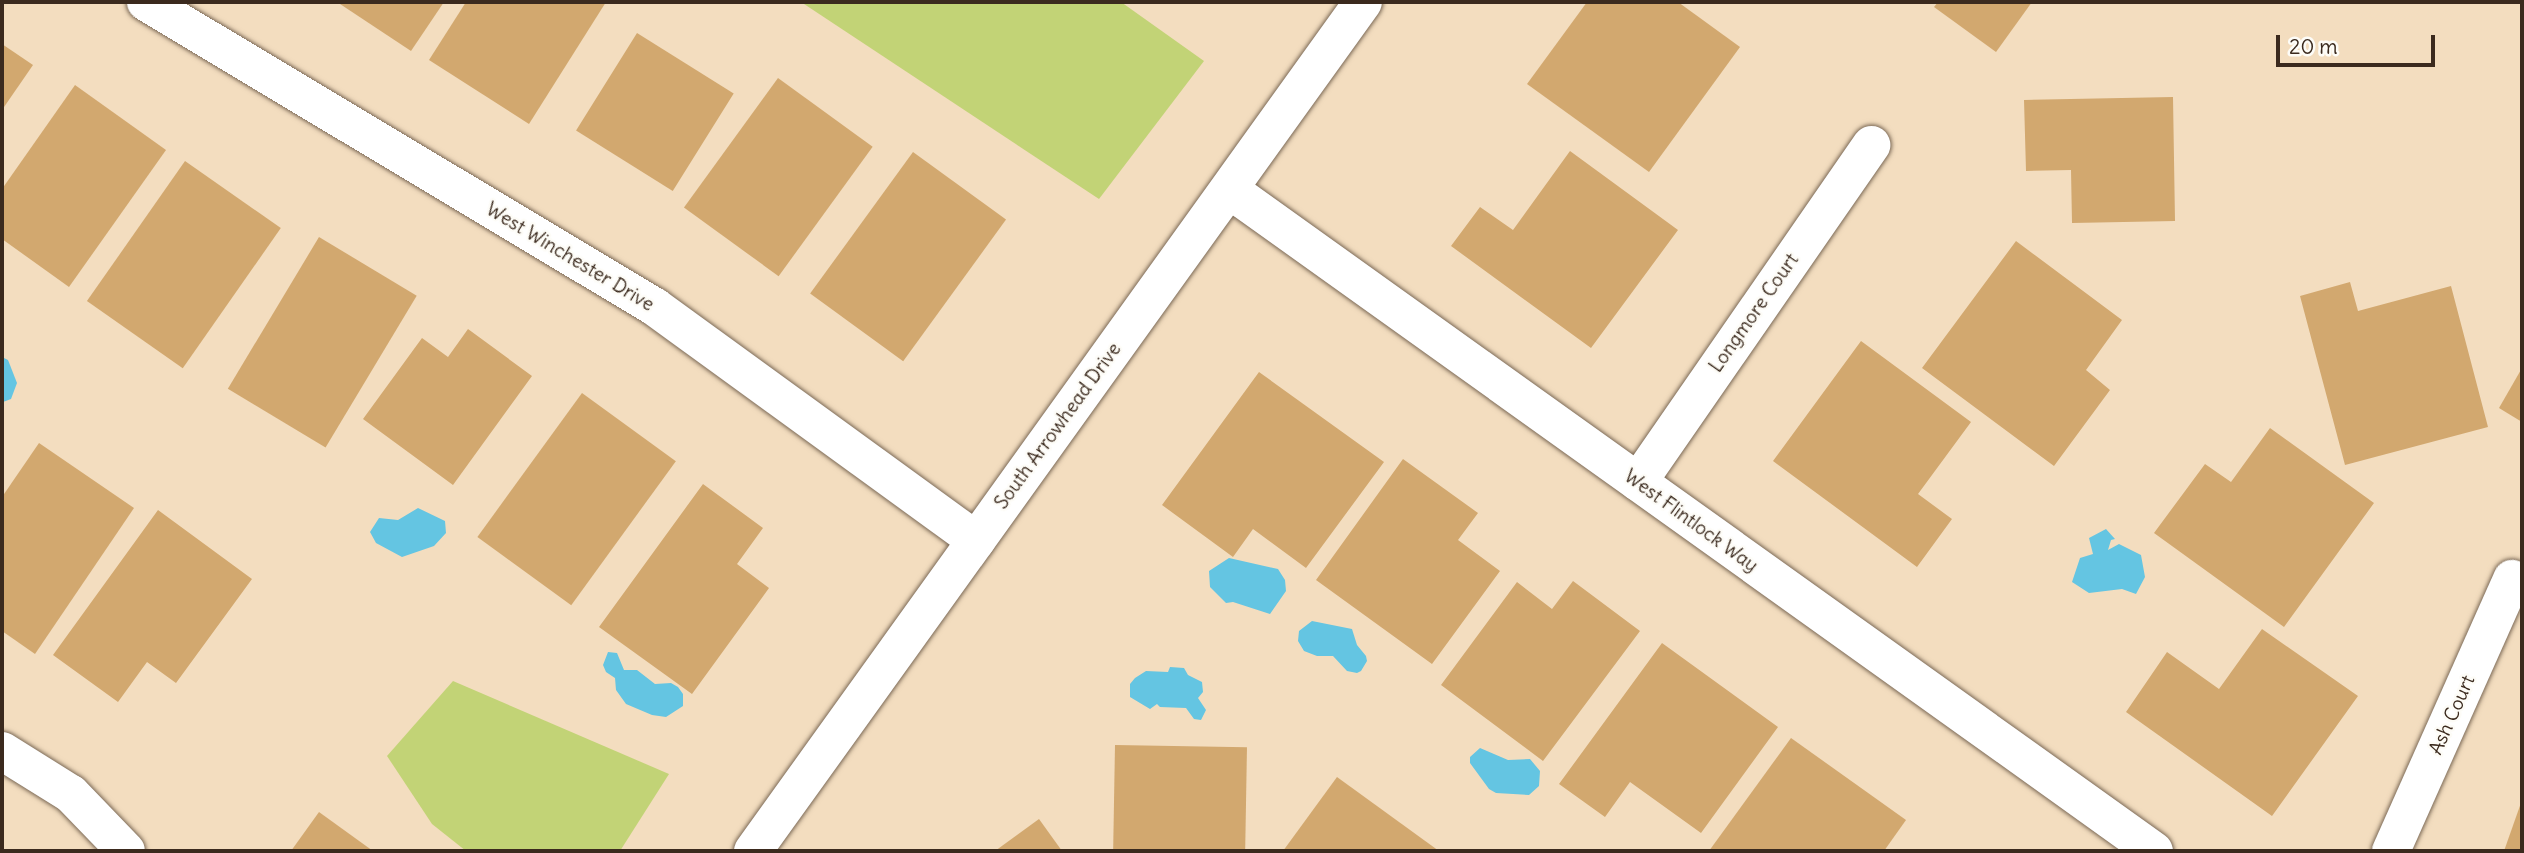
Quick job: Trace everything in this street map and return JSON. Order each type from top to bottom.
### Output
[{"type":"street","name":"West Winchester Drive","points":[[146,2],[655,307],[976,540]]},
{"type":"street","name":"South Arrowhead Drive","points":[[753,851],[1363,2]]},
{"type":"street","name":"Longmore Court","points":[[1638,482],[1871,145]]},
{"type":"street","name":"West Flintlock Way","points":[[1230,190],[2154,851]]},
{"type":"street","name":"Ash Court","points":[[2391,851],[2512,579]]},
{"type":"street","points":[[2,751],[71,794],[126,851]]},
{"type":"green space","points":[[801,2],[1121,2],[1204,61],[1099,199]]},
{"type":"green space","points":[[453,681],[669,774],[620,851],[466,851],[432,824],[387,756]]},
{"type":"water","points":[[2,357],[8,360],[17,383],[11,399],[3,402]]},
{"type":"water","points":[[418,508],[445,521],[446,533],[434,546],[402,557],[376,543],[370,532],[379,518],[398,520]]},
{"type":"water","points":[[2106,529],[2115,539],[2111,540],[2108,550],[2119,544],[2141,555],[2145,577],[2136,594],[2122,589],[2089,593],[2072,582],[2080,558],[2093,554],[2089,538]]},
{"type":"water","points":[[1229,558],[1278,569],[1285,580],[1286,591],[1270,614],[1233,602],[1226,603],[1210,587],[1209,571]]},
{"type":"water","points":[[1312,621],[1352,629],[1357,645],[1366,656],[1367,661],[1361,671],[1347,671],[1333,656],[1317,656],[1304,651],[1298,641],[1299,631]]},
{"type":"water","points":[[608,652],[617,653],[624,670],[637,670],[655,684],[671,683],[678,687],[683,694],[683,706],[666,717],[652,715],[626,704],[616,690],[615,678],[606,672],[603,665]]},
{"type":"water","points":[[1170,667],[1184,668],[1188,675],[1202,682],[1203,692],[1198,698],[1206,710],[1201,720],[1194,719],[1186,708],[1160,707],[1157,704],[1150,709],[1130,697],[1130,684],[1135,678],[1146,671],[1168,672]]},
{"type":"water","points":[[1480,748],[1508,760],[1530,759],[1540,771],[1539,786],[1529,795],[1496,793],[1489,789],[1470,763],[1470,757]]},
{"type":"building","points":[[337,2],[444,2],[411,51]]},
{"type":"building","points":[[466,2],[606,2],[529,124],[429,60]]},
{"type":"building","points":[[1587,2],[1678,2],[1740,47],[1649,172],[1527,84]]},
{"type":"building","points":[[1938,2],[2032,2],[1996,52],[1934,7]]},
{"type":"building","points":[[637,33],[734,93],[673,191],[576,131]]},
{"type":"building","points":[[2,44],[33,65],[2,110]]},
{"type":"building","points":[[778,78],[873,147],[779,276],[684,207]]},
{"type":"building","points":[[75,85],[166,150],[69,287],[2,239],[2,189]]},
{"type":"building","points":[[2173,97],[2175,221],[2072,223],[2071,170],[2026,171],[2024,100]]},
{"type":"building","points":[[1570,151],[1678,230],[1591,348],[1451,246],[1480,207],[1513,230]]},
{"type":"building","points":[[913,152],[1006,220],[903,361],[810,294]]},
{"type":"building","points":[[185,161],[281,228],[183,368],[87,301]]},
{"type":"building","points":[[319,237],[417,296],[326,447],[228,389]]},
{"type":"building","points":[[2016,241],[2122,320],[2086,370],[2110,390],[2054,466],[1922,368]]},
{"type":"building","points":[[2350,282],[2358,311],[2451,286],[2488,427],[2345,465],[2300,296]]},
{"type":"building","points":[[468,329],[532,376],[453,485],[363,419],[422,338],[448,357]]},
{"type":"building","points":[[1861,341],[1971,422],[1918,494],[1952,519],[1917,567],[1773,461]]},
{"type":"building","points":[[2522,368],[2522,422],[2499,408]]},
{"type":"building","points":[[1259,372],[1384,462],[1306,568],[1253,529],[1233,557],[1162,505]]},
{"type":"building","points":[[582,393],[676,461],[571,605],[477,537]]},
{"type":"building","points":[[2270,428],[2374,503],[2284,627],[2154,533],[2205,464],[2231,482]]},
{"type":"building","points":[[39,443],[134,508],[35,654],[2,631],[2,497]]},
{"type":"building","points":[[1403,459],[1478,513],[1458,540],[1500,571],[1432,664],[1316,580]]},
{"type":"building","points":[[703,484],[763,528],[737,564],[769,588],[692,694],[599,627]]},
{"type":"building","points":[[158,510],[252,579],[176,683],[147,662],[118,702],[53,655]]},
{"type":"building","points":[[1573,581],[1640,631],[1543,761],[1441,685],[1517,582],[1552,609]]},
{"type":"building","points":[[2262,629],[2358,696],[2272,816],[2126,712],[2167,652],[2219,689]]},
{"type":"building","points":[[1662,643],[1778,727],[1701,833],[1630,782],[1605,817],[1559,784]]},
{"type":"building","points":[[1791,738],[1906,820],[1884,851],[1709,851]]},
{"type":"building","points":[[1115,745],[1247,747],[1245,851],[1113,851]]},
{"type":"building","points":[[1337,777],[1439,851],[1283,851]]},
{"type":"building","points":[[2522,800],[2522,851],[2504,851]]},
{"type":"building","points":[[319,812],[373,851],[291,851]]},
{"type":"building","points":[[1039,819],[1062,851],[995,851]]}]
